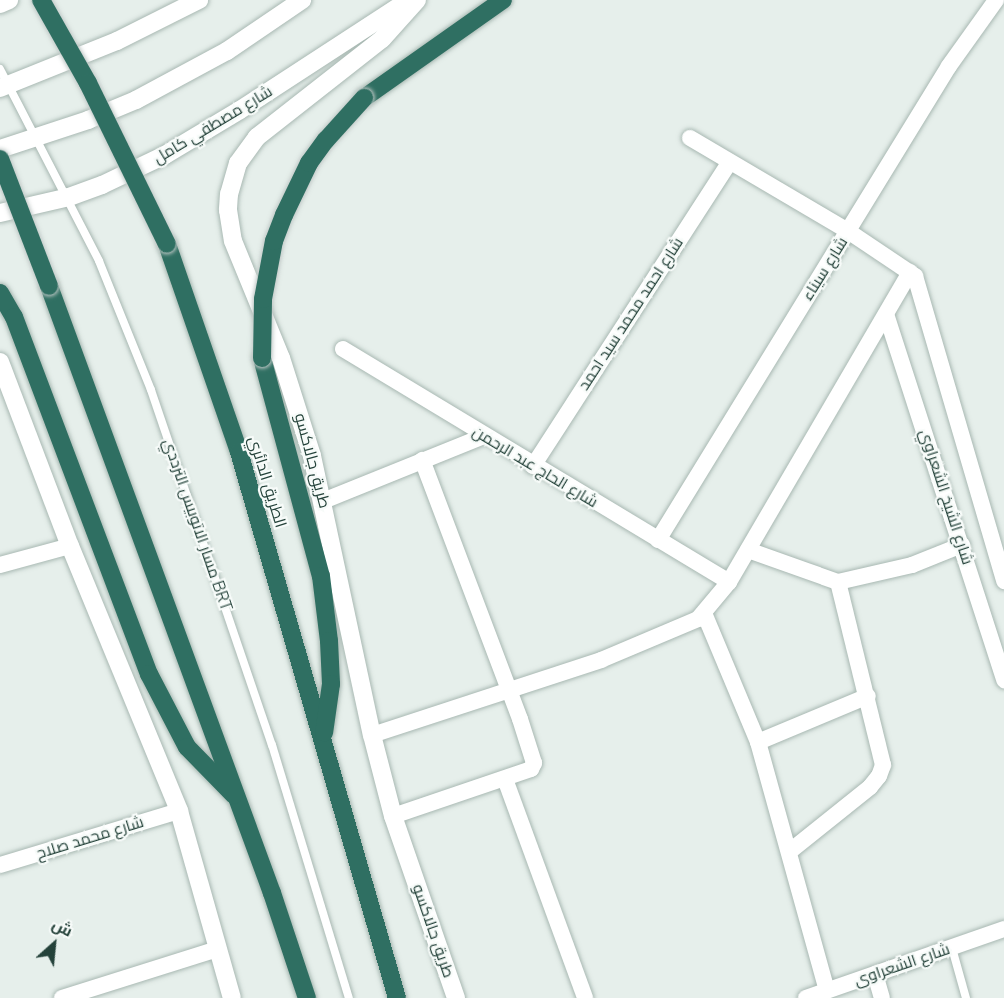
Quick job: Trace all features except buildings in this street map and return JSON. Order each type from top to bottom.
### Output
[{"type":"highway","name":"الطريق الدائري","points":[[41,0],[88,83],[166,244],[239,452],[397,998]]},
{"type":"highway","points":[[323,737],[331,684],[329,641],[321,576],[262,358],[263,299],[272,251],[284,215],[309,164],[326,140],[364,98],[503,0]]},
{"type":"highway","points":[[0,159],[237,797],[307,998]]},
{"type":"highway","points":[[0,293],[14,317],[149,674],[187,747],[237,797]]},
{"type":"street","points":[[0,4],[9,0]]},
{"type":"street","points":[[0,88],[117,41],[199,0]]},
{"type":"street","points":[[0,149],[88,120],[145,95],[227,51],[302,0]]},
{"type":"street","name":"شارع مصطفي كامل","points":[[0,213],[69,197],[155,160],[240,110],[409,0]]},
{"type":"street","name":"طريق جالاكسو","points":[[417,0],[382,39],[257,137],[238,163],[229,194],[230,226],[233,241],[281,358],[323,501],[372,735],[393,816],[456,998]]},
{"type":"street","name":"شارع سيناء","points":[[658,540],[950,66],[996,0]]},
{"type":"street","points":[[372,735],[602,660],[692,624],[704,614],[729,582],[910,272],[848,231],[690,138]]},
{"type":"street","name":"شارع احمد محمد سيد احمد","points":[[533,466],[730,162]]},
{"type":"street","name":"شارع الشيخ الشعراوي","points":[[910,272],[915,276],[1004,581]]},
{"type":"street","name":"شارع الشيخ الشعراوي","points":[[886,314],[962,545],[999,646],[1004,680]]},
{"type":"street","name":"شارع الحاج عبد الرحمن","points":[[343,349],[533,466],[729,582]]},
{"type":"street","points":[[0,362],[70,546],[179,811],[232,998]]},
{"type":"street","points":[[323,501],[484,436]]},
{"type":"street","points":[[393,816],[531,770],[534,763],[423,460]]},
{"type":"street","points":[[748,550],[838,582],[912,565],[962,545]]},
{"type":"street","points":[[0,565],[70,546]]},
{"type":"street","points":[[789,852],[870,787],[879,776],[883,765],[868,696],[838,582]]},
{"type":"street","points":[[704,614],[758,742],[827,991]]},
{"type":"street","points":[[758,742],[868,696]]},
{"type":"street","points":[[505,779],[585,998]]},
{"type":"street","name":"شارع محمد صلاح","points":[[0,865],[179,811]]},
{"type":"street","name":"شارع الشعراوى","points":[[806,998],[1002,931]]},
{"type":"street","points":[[62,998],[217,949]]},
{"type":"street","points":[[875,974],[882,998]]},
{"type":"lane","name":"مسار الاتوبيس الترددي BRT","points":[[0,69],[99,261],[151,390],[272,745],[349,998]]},
{"type":"lane","points":[[952,948],[966,998]]}]
